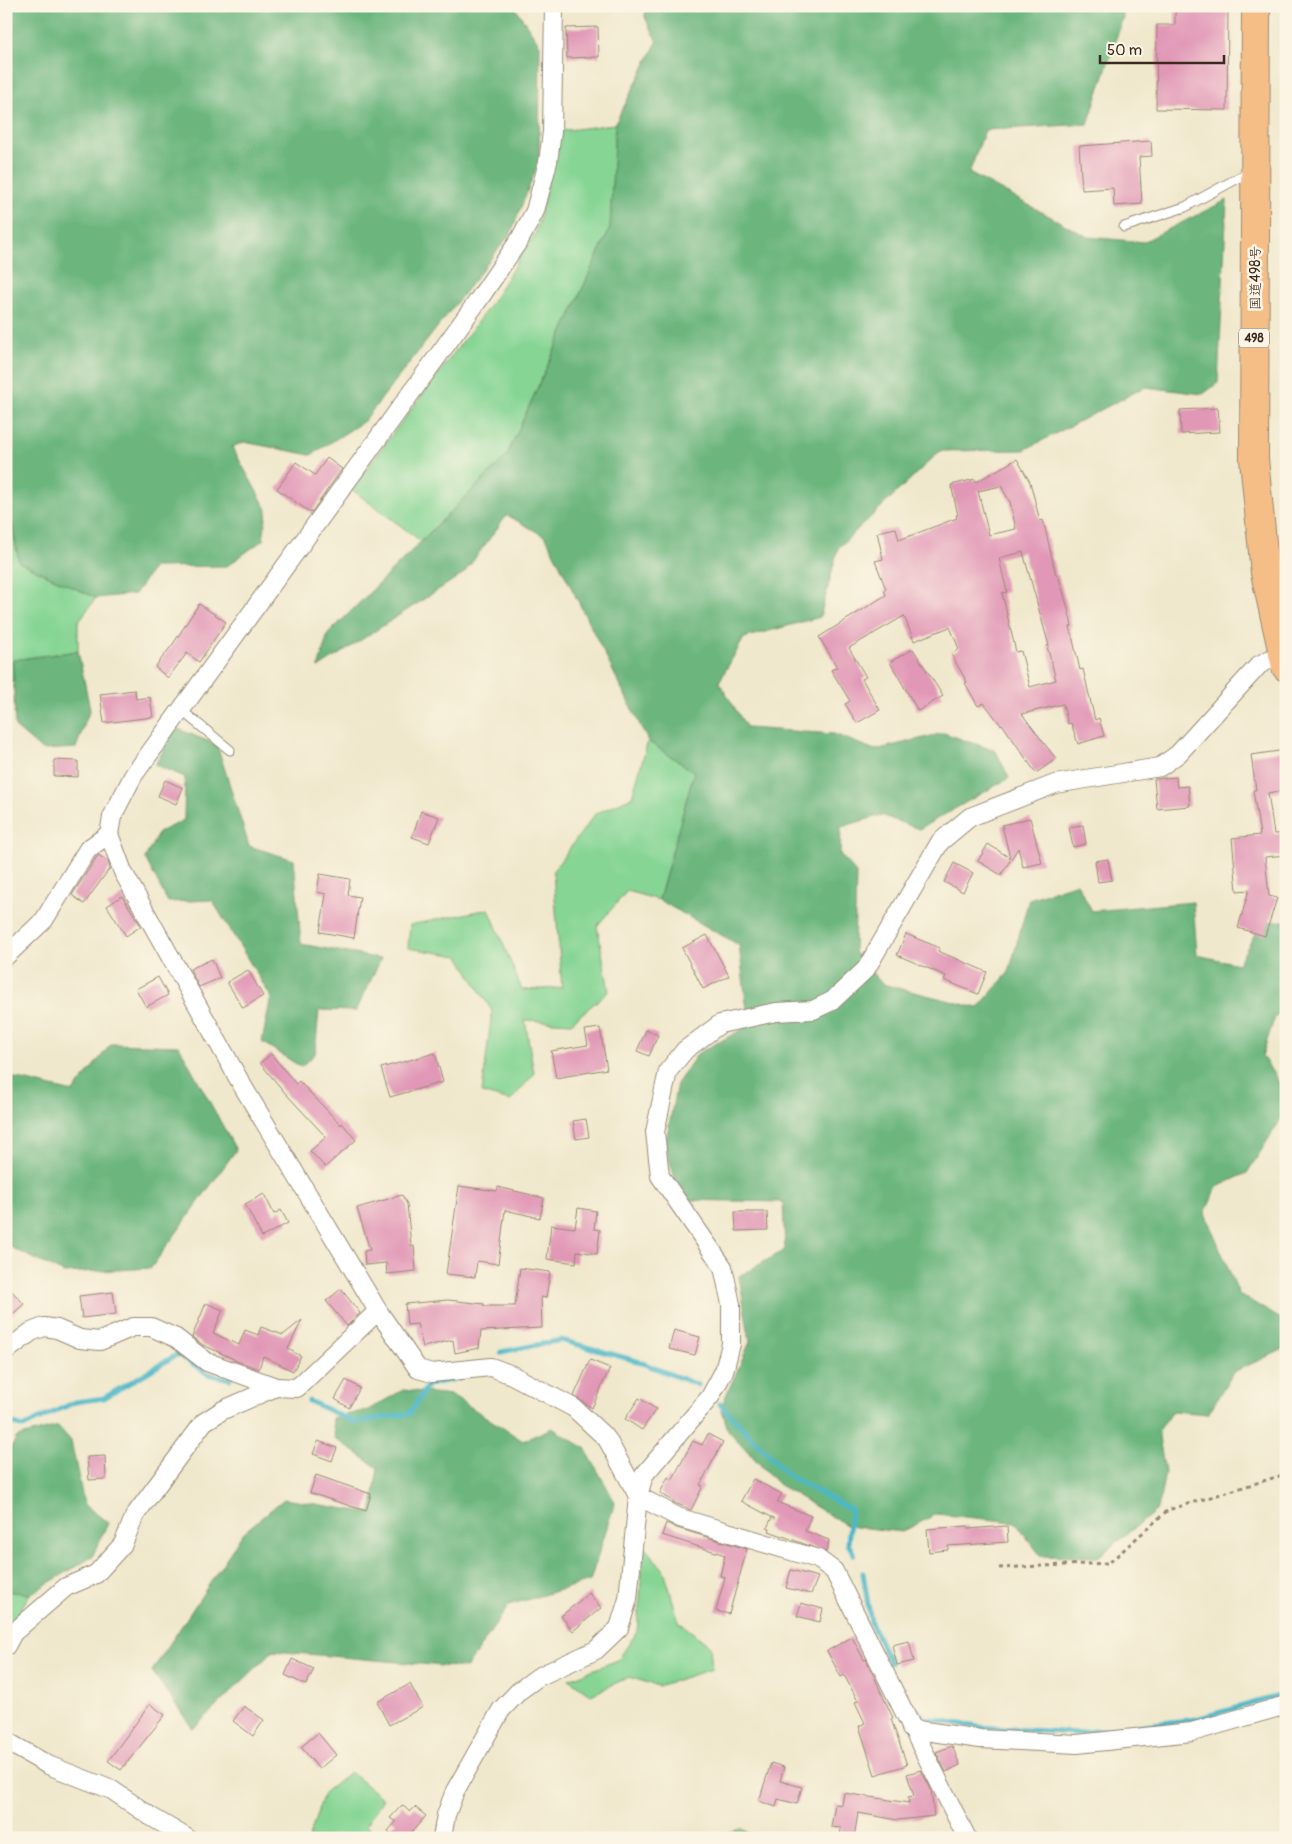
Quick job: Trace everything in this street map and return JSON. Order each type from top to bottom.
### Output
[{"type":"highway","name":"国道498号","points":[[1256,6],[1254,459],[1265,573],[1284,660]]},
{"type":"street","points":[[554,6],[552,132],[548,162],[535,211],[477,302],[133,776],[112,817],[109,834],[122,872],[227,1060],[378,1311],[418,1369],[432,1373],[491,1367],[512,1375],[574,1408],[607,1439],[638,1496],[680,1518],[818,1559],[834,1571],[911,1729],[967,1838]]},
{"type":"street","points":[[442,1838],[446,1815],[455,1791],[501,1710],[519,1691],[538,1677],[596,1650],[619,1628],[628,1599],[638,1496],[644,1475],[710,1397],[724,1371],[731,1344],[731,1304],[723,1267],[660,1176],[655,1132],[668,1071],[685,1050],[720,1024],[776,1012],[813,1010],[832,1001],[866,969],[940,842],[970,817],[1055,784],[1160,767],[1178,754],[1259,665],[1284,660]]},
{"type":"street","points":[[6,956],[44,920],[88,850],[109,834]]},
{"type":"street","points":[[6,1352],[31,1332],[44,1327],[56,1329],[80,1339],[100,1341],[133,1326],[152,1327],[176,1338],[207,1362],[276,1387],[297,1388],[378,1311]]},
{"type":"street","points":[[6,1646],[13,1633],[66,1587],[96,1574],[123,1544],[135,1515],[204,1422],[223,1410],[276,1387]]},
{"type":"street","points":[[911,1729],[980,1739],[1077,1744],[1192,1732],[1286,1705]]},
{"type":"street","points":[[6,1742],[48,1765],[112,1790],[187,1838]]},
{"type":"lane","points":[[1124,227],[1185,207],[1255,168]]},
{"type":"lane","points":[[181,710],[230,750]]},
{"type":"path","points":[[999,1568],[1108,1563],[1168,1510],[1286,1474]]},
{"type":"green space","points":[[6,6],[514,6],[540,45],[539,161],[511,233],[364,421],[311,455],[244,442],[232,447],[267,510],[263,540],[227,566],[154,567],[135,594],[96,598],[19,562],[12,524],[6,517]]},
{"type":"green space","points":[[646,6],[1122,6],[1123,17],[1088,124],[985,130],[969,173],[1088,237],[1143,242],[1227,200],[1218,383],[1203,394],[1145,387],[1024,450],[940,451],[838,548],[820,617],[744,638],[719,682],[747,728],[834,734],[875,750],[944,733],[996,751],[1009,778],[919,829],[881,815],[841,827],[840,854],[856,873],[854,952],[882,984],[978,1008],[1009,972],[1029,899],[1077,883],[1092,911],[1193,902],[1197,955],[1238,964],[1262,922],[1286,921],[1286,1007],[1274,1019],[1262,1056],[1286,1093],[1281,1119],[1247,1173],[1217,1187],[1205,1213],[1239,1294],[1286,1322],[1286,1337],[1282,1350],[1233,1372],[1208,1414],[1172,1411],[1158,1432],[1165,1472],[1158,1509],[1098,1557],[1041,1556],[1015,1522],[936,1514],[902,1532],[848,1526],[778,1484],[728,1430],[721,1407],[750,1342],[739,1276],[785,1250],[783,1202],[682,1200],[665,1146],[677,1084],[698,1053],[749,1026],[739,945],[659,900],[694,772],[648,741],[546,537],[507,515],[464,573],[318,668],[328,634],[506,457],[610,228],[615,124],[657,42],[645,17]]},
{"type":"green space","points":[[615,124],[610,228],[506,457],[421,541],[351,489],[488,308],[536,232],[560,131]]},
{"type":"green space","points":[[6,517],[12,524],[19,562],[96,598],[78,622],[78,651],[13,660],[13,681],[6,682]]},
{"type":"green space","points":[[78,651],[90,709],[76,748],[42,750],[15,727],[13,660]]},
{"type":"green space","points":[[176,728],[217,745],[249,846],[294,860],[301,944],[381,959],[356,1011],[319,1010],[315,1054],[301,1067],[262,1042],[271,997],[212,900],[168,902],[145,858],[159,832],[184,820],[185,777],[155,765]]},
{"type":"green space","points":[[648,741],[694,772],[659,900],[627,891],[597,926],[609,991],[571,1023],[525,1020],[534,1074],[510,1101],[482,1093],[492,1011],[459,956],[408,948],[410,925],[489,909],[522,990],[562,988],[553,871],[595,814],[632,797]]},
{"type":"green space","points":[[111,1044],[179,1046],[236,1150],[151,1268],[64,1273],[6,1245],[6,1076],[73,1092]]},
{"type":"green space","points":[[403,1390],[452,1395],[523,1441],[552,1428],[585,1448],[615,1502],[590,1581],[509,1605],[466,1668],[273,1651],[193,1729],[152,1671],[243,1533],[284,1499],[371,1513],[378,1468],[335,1438],[332,1418],[368,1410]]},
{"type":"green space","points":[[58,1426],[71,1441],[84,1504],[108,1523],[92,1557],[30,1594],[6,1591],[6,1458],[17,1437]]},
{"type":"green space","points":[[644,1547],[664,1570],[679,1622],[710,1646],[712,1669],[658,1686],[629,1677],[591,1695],[569,1679],[618,1660],[637,1632]]},
{"type":"green space","points":[[6,1591],[30,1594],[6,1633]]},
{"type":"green space","points":[[350,1772],[383,1799],[366,1825],[376,1838],[309,1838],[324,1793]]},
{"type":"green space","points":[[741,1829],[758,1838],[711,1838],[712,1837]]},
{"type":"building","points":[[1175,6],[1228,6],[1227,110],[1156,109],[1157,25],[1175,25]]},
{"type":"building","points":[[598,27],[599,57],[567,58],[566,28]]},
{"type":"building","points":[[1151,141],[1152,156],[1139,157],[1142,204],[1114,206],[1113,188],[1082,190],[1079,146]]},
{"type":"building","points":[[1218,408],[1220,432],[1181,434],[1180,410]]},
{"type":"building","points":[[327,458],[342,469],[311,513],[277,489],[296,462],[315,475]]},
{"type":"building","points":[[1017,459],[1030,482],[1040,521],[1043,520],[1056,575],[1058,575],[1067,605],[1080,670],[1083,669],[1095,720],[1099,718],[1104,736],[1078,744],[1071,723],[1068,724],[1063,704],[1022,714],[1056,759],[1036,773],[1002,724],[984,703],[978,706],[951,654],[959,649],[950,627],[914,641],[904,616],[849,648],[866,677],[862,679],[880,710],[857,723],[845,704],[850,701],[831,670],[837,667],[819,637],[886,595],[884,590],[886,589],[875,561],[883,559],[877,532],[896,528],[899,540],[957,518],[956,515],[958,515],[951,485],[975,479],[976,482]],"holes":[[[1001,486],[1010,502],[1016,529],[989,535],[978,491]],[[1023,552],[1049,646],[1047,646],[1056,680],[1030,687],[1021,651],[1016,652],[1002,593],[1007,592],[999,558]]]},
{"type":"building","points":[[199,604],[226,622],[199,662],[187,653],[168,678],[155,667],[173,644]]},
{"type":"building","points":[[913,649],[943,696],[918,711],[890,662]]},
{"type":"building","points":[[135,690],[136,699],[150,697],[153,717],[104,723],[100,694]]},
{"type":"building","points":[[1286,750],[1286,790],[1268,793],[1274,834],[1286,833],[1286,855],[1265,857],[1269,896],[1277,898],[1265,936],[1238,928],[1249,890],[1237,891],[1232,838],[1260,835],[1253,790],[1256,790],[1251,755]]},
{"type":"building","points":[[54,760],[78,761],[78,777],[54,776]]},
{"type":"building","points":[[1176,777],[1177,787],[1188,786],[1190,806],[1157,809],[1154,779]]},
{"type":"building","points":[[165,780],[183,788],[176,804],[158,796]]},
{"type":"building","points":[[421,811],[439,817],[429,843],[412,837]]},
{"type":"building","points":[[1030,818],[1042,863],[1023,867],[1018,848],[1001,875],[978,861],[988,844],[1010,858],[1002,825]]},
{"type":"building","points":[[1083,825],[1086,844],[1073,847],[1069,827]]},
{"type":"building","points":[[98,855],[108,861],[110,868],[84,904],[72,895]]},
{"type":"building","points":[[1108,859],[1112,880],[1098,882],[1095,861]]},
{"type":"building","points":[[954,863],[973,873],[963,892],[944,882]]},
{"type":"building","points":[[320,874],[350,879],[348,895],[360,897],[354,938],[320,932],[326,894],[317,892]]},
{"type":"building","points":[[122,896],[141,926],[126,936],[107,906]]},
{"type":"building","points":[[906,934],[940,948],[938,951],[987,972],[978,994],[944,980],[946,976],[897,955]]},
{"type":"building","points":[[707,935],[729,976],[703,989],[682,948]]},
{"type":"building","points":[[212,959],[220,978],[199,987],[190,969]]},
{"type":"building","points":[[248,970],[263,996],[243,1008],[227,982]]},
{"type":"building","points":[[158,977],[168,995],[146,1007],[136,989]]},
{"type":"building","points":[[600,1028],[607,1069],[556,1078],[551,1051],[588,1045],[585,1030]]},
{"type":"building","points":[[646,1030],[658,1035],[649,1056],[637,1051]]},
{"type":"building","points":[[435,1053],[443,1082],[390,1097],[381,1068]]},
{"type":"building","points":[[271,1054],[296,1084],[299,1081],[341,1125],[342,1123],[356,1140],[325,1167],[310,1151],[326,1137],[260,1063]]},
{"type":"building","points":[[586,1119],[589,1137],[576,1139],[573,1121]]},
{"type":"building","points":[[459,1186],[497,1191],[498,1187],[544,1198],[540,1218],[505,1210],[498,1264],[477,1261],[475,1277],[446,1274]]},
{"type":"building","points":[[264,1194],[274,1214],[281,1210],[288,1223],[262,1237],[245,1204]]},
{"type":"building","points":[[402,1195],[407,1204],[411,1246],[414,1246],[416,1271],[387,1274],[386,1263],[365,1265],[364,1251],[370,1250],[357,1208]]},
{"type":"building","points":[[578,1208],[596,1211],[594,1229],[600,1230],[597,1254],[577,1251],[576,1263],[547,1259],[551,1225],[575,1228]]},
{"type":"building","points":[[735,1212],[767,1212],[768,1230],[736,1231]]},
{"type":"building","points":[[520,1268],[550,1272],[546,1298],[541,1297],[542,1328],[481,1331],[479,1348],[455,1353],[453,1340],[423,1347],[417,1324],[407,1325],[405,1304],[448,1300],[484,1304],[484,1306],[515,1306]]},
{"type":"building","points":[[6,1285],[24,1304],[6,1320]]},
{"type":"building","points":[[341,1289],[360,1313],[347,1326],[326,1301]]},
{"type":"building","points":[[113,1292],[116,1314],[82,1318],[79,1296]]},
{"type":"building","points":[[206,1303],[223,1310],[213,1333],[239,1345],[245,1330],[258,1335],[261,1327],[283,1335],[302,1320],[288,1349],[301,1356],[293,1371],[263,1356],[259,1369],[234,1360],[203,1345],[192,1337]]},
{"type":"building","points":[[674,1330],[700,1337],[695,1355],[669,1349]]},
{"type":"building","points":[[590,1360],[610,1368],[592,1408],[574,1396]]},
{"type":"building","points":[[346,1380],[360,1388],[349,1408],[335,1399]]},
{"type":"building","points":[[639,1398],[656,1409],[642,1430],[625,1419]]},
{"type":"building","points":[[708,1434],[723,1442],[700,1485],[703,1486],[691,1510],[673,1502],[660,1493],[668,1477],[672,1480],[693,1441],[702,1445]]},
{"type":"building","points":[[318,1441],[337,1448],[332,1461],[313,1454]]},
{"type":"building","points":[[105,1456],[106,1479],[89,1480],[87,1457]]},
{"type":"building","points":[[316,1475],[371,1494],[366,1511],[310,1493]]},
{"type":"building","points":[[753,1479],[782,1494],[777,1502],[811,1516],[805,1531],[829,1540],[826,1552],[769,1531],[770,1529],[767,1528],[772,1517],[741,1501]]},
{"type":"building","points":[[666,1523],[747,1549],[729,1614],[716,1611],[725,1577],[720,1576],[725,1555],[662,1535]]},
{"type":"building","points":[[968,1526],[968,1529],[1007,1526],[1008,1542],[948,1546],[948,1550],[929,1552],[927,1529]]},
{"type":"building","points":[[791,1570],[818,1577],[811,1594],[786,1588]]},
{"type":"building","points":[[589,1593],[601,1608],[573,1631],[561,1616]]},
{"type":"building","points":[[801,1603],[823,1609],[820,1622],[797,1616]]},
{"type":"building","points":[[852,1637],[864,1660],[866,1659],[893,1718],[891,1719],[907,1765],[875,1775],[859,1726],[865,1723],[855,1702],[858,1701],[844,1675],[841,1677],[827,1651]]},
{"type":"building","points":[[909,1641],[914,1661],[897,1665],[892,1645]]},
{"type":"building","points":[[292,1659],[314,1669],[306,1685],[285,1675]]},
{"type":"building","points":[[410,1684],[423,1707],[389,1725],[377,1702]]},
{"type":"building","points":[[150,1704],[165,1715],[121,1770],[108,1761]]},
{"type":"building","points":[[244,1706],[264,1720],[253,1736],[233,1721]]},
{"type":"building","points":[[318,1733],[336,1755],[319,1769],[301,1747]]},
{"type":"building","points":[[952,1746],[960,1765],[946,1772],[936,1752]]},
{"type":"building","points":[[771,1763],[784,1767],[780,1781],[802,1787],[797,1804],[778,1799],[776,1807],[759,1801]]},
{"type":"building","points":[[921,1770],[931,1789],[934,1816],[898,1820],[858,1813],[854,1838],[840,1838],[841,1828],[831,1827],[835,1804],[842,1805],[844,1793],[909,1803],[908,1797],[914,1796],[907,1774]]},
{"type":"building","points":[[402,1805],[410,1812],[415,1807],[426,1816],[406,1838],[395,1838],[388,1831],[396,1822],[390,1818]]},
{"type":"waterway","points":[[501,1352],[561,1340],[637,1361],[698,1385]]},
{"type":"waterway","points":[[6,1421],[23,1427],[75,1402],[104,1398],[178,1354],[208,1374],[230,1379]]},
{"type":"waterway","points":[[309,1401],[354,1422],[409,1414],[428,1385],[460,1378]]},
{"type":"waterway","points":[[720,1404],[789,1476],[851,1510],[848,1544],[854,1554]]},
{"type":"waterway","points":[[863,1573],[871,1623],[890,1663]]},
{"type":"waterway","points":[[908,1703],[927,1718],[978,1727],[1078,1733],[1196,1719],[1286,1694]]}]
